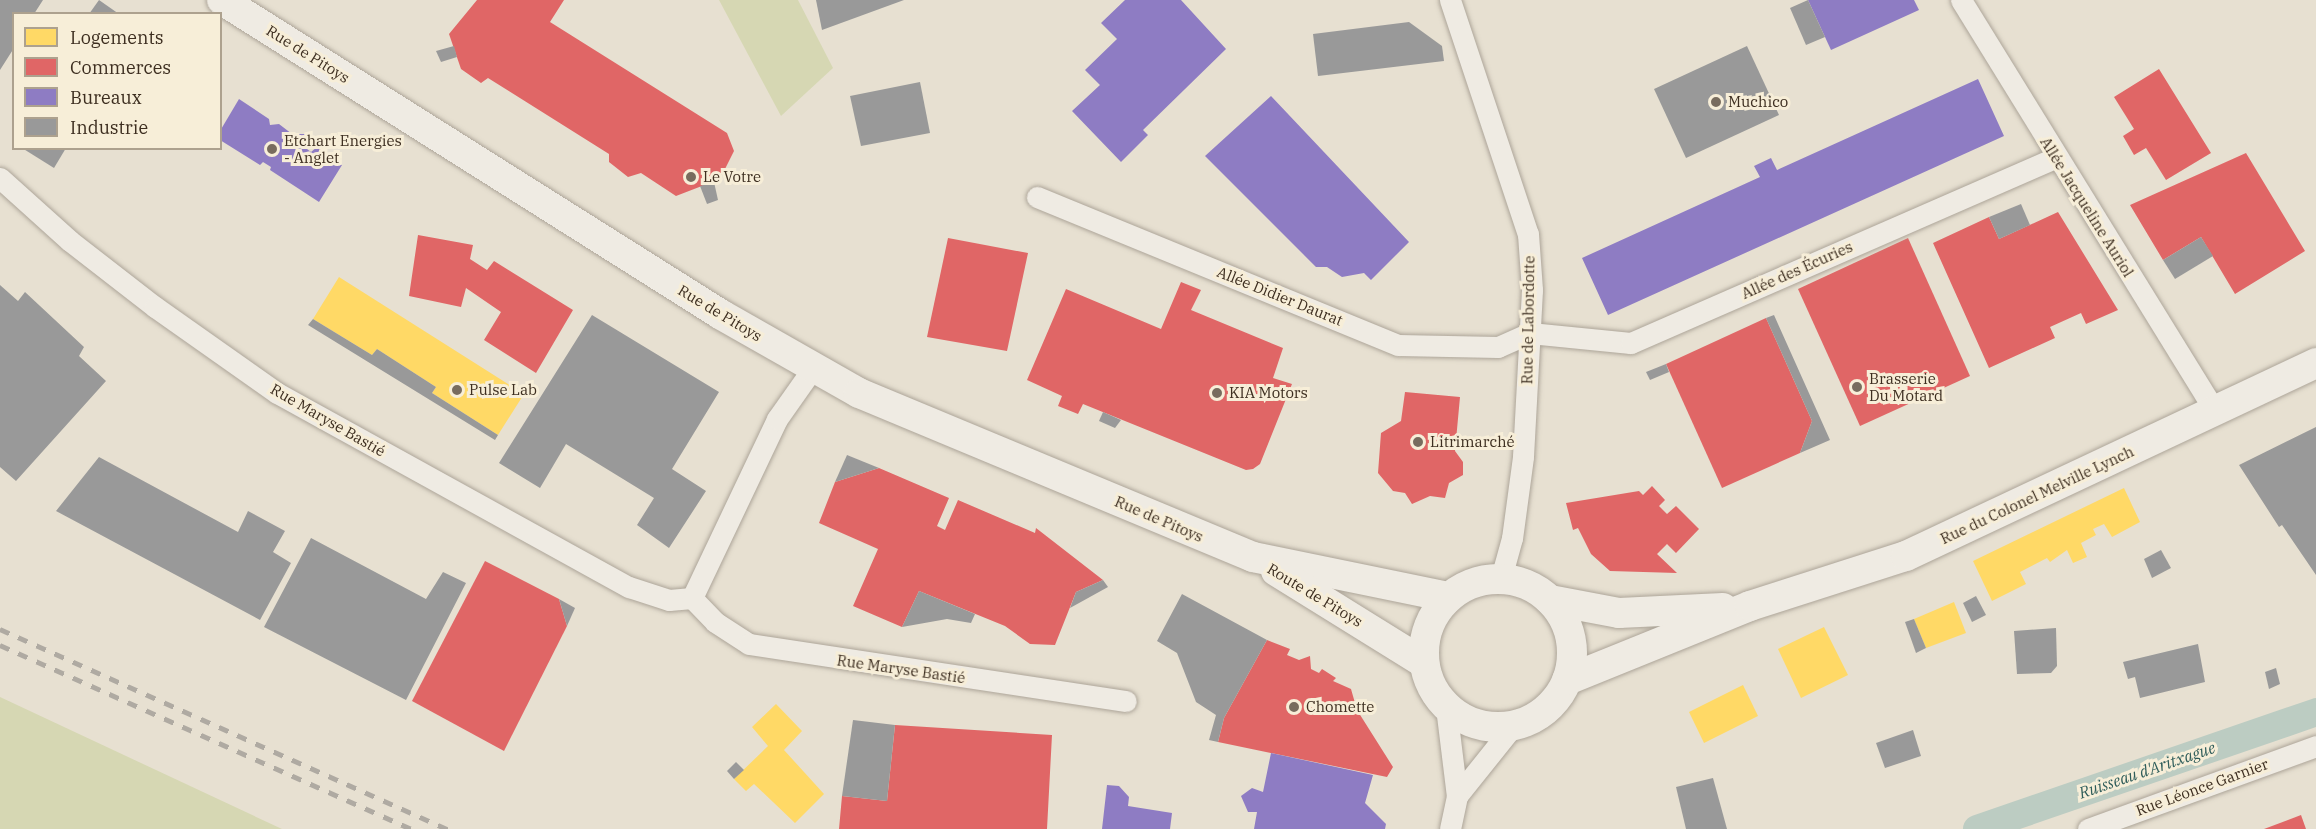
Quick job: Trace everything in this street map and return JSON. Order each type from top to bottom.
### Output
[{"type":"street","name":"Rue de Pitoys","points":[[222,0],[720,314],[859,393],[1253,558]]},
{"type":"street","name":"Rue de Labordotte","points":[[1450,0],[1528,234],[1530,333],[1518,501],[1501,578]]},
{"type":"street","name":"Allée Jacqueline Auriol","points":[[1961,0],[2216,413]]},
{"type":"street","name":"Allée des Écuries","points":[[1530,333],[1631,342],[2056,157]]},
{"type":"street","name":"Rue Maryse Bastié","points":[[0,178],[70,241],[146,300],[277,393],[641,593],[669,600],[692,598],[715,622],[749,644],[1126,701]]},
{"type":"street","name":"Allée Didier Daurat","points":[[1037,197],[1398,345],[1498,347],[1530,333]]},
{"type":"street","name":"Rue du Colonel Melville Lynch","points":[[1567,680],[1749,606],[1906,556],[2216,413],[2316,363]]},
{"type":"street","points":[[692,598],[777,419],[813,368]]},
{"type":"street","name":"Route de Pitoys","points":[[1253,558],[1449,597]]},
{"type":"street","name":"Route de Pitoys","points":[[1253,558],[1424,662]]},
{"type":"street","points":[[1501,578],[1527,585],[1550,600],[1563,618],[1571,638],[1572,659],[1567,680],[1546,711],[1512,726],[1488,727],[1465,720],[1446,707],[1431,687],[1424,662],[1424,638],[1433,615],[1449,597],[1473,582],[1501,578]]},
{"type":"street","name":"Rue du Colonel Melville Lynch","points":[[1550,600],[1619,613],[1749,606]]},
{"type":"street","points":[[1446,707],[1457,796],[1450,829]]},
{"type":"street","points":[[1457,796],[1512,726]]},
{"type":"street","name":"Rue Léonce Garnier","points":[[2088,829],[2316,746]]},
{"type":"green space","points":[[719,0],[798,0],[833,68],[781,116]]},
{"type":"green space","points":[[0,697],[282,829],[0,829]]},
{"type":"building: Logements","points":[[339,277],[524,394],[498,435],[432,393],[436,387],[377,349],[372,355],[313,319]]},
{"type":"building: Logements","points":[[2124,488],[2140,522],[2112,537],[2104,524],[2093,529],[2096,535],[2081,543],[2087,557],[2073,563],[2067,550],[2050,562],[2047,558],[2020,572],[2026,584],[1992,601],[1973,561]]},
{"type":"building: Logements","points":[[1954,602],[1966,633],[1926,648],[1914,619]]},
{"type":"building: Logements","points":[[1824,627],[1848,675],[1801,698],[1778,649]]},
{"type":"building: Logements","points":[[1743,685],[1758,716],[1704,743],[1689,712]]},
{"type":"building: Logements","points":[[776,704],[802,731],[784,750],[824,794],[795,823],[754,784],[746,791],[734,779],[768,746],[752,727]]},
{"type":"building: Commerces","points":[[477,0],[564,0],[550,22],[727,133],[734,151],[720,179],[676,196],[641,173],[628,177],[609,162],[609,154],[488,78],[481,83],[461,69],[449,34]]},
{"type":"building: Commerces","points":[[2159,69],[2211,153],[2166,180],[2146,148],[2134,155],[2123,136],[2134,129],[2114,97]]},
{"type":"building: Commerces","points":[[2246,153],[2305,251],[2235,294],[2201,237],[2163,260],[2130,205]]},
{"type":"building: Commerces","points":[[2058,212],[2118,310],[2086,324],[2081,313],[2050,327],[2055,338],[1989,368],[1933,243],[1989,217],[1999,239]]},
{"type":"building: Commerces","points":[[418,235],[473,245],[470,259],[487,270],[494,261],[573,310],[536,373],[484,340],[501,312],[466,288],[461,307],[409,296]]},
{"type":"building: Commerces","points":[[948,238],[1028,253],[1007,351],[927,337]]},
{"type":"building: Commerces","points":[[1908,238],[1970,376],[1860,426],[1798,289]]},
{"type":"building: Commerces","points":[[1181,282],[1201,290],[1191,310],[1283,348],[1273,378],[1292,384],[1260,464],[1253,469],[1246,470],[1083,404],[1078,414],[1058,406],[1062,396],[1027,380],[1066,289],[1161,329]]},
{"type":"building: Commerces","points":[[1766,318],[1812,421],[1800,453],[1722,488],[1666,364]]},
{"type":"building: Commerces","name":"Litrimarché","points":[[1405,392],[1460,397],[1455,451],[1463,462],[1463,475],[1449,483],[1445,498],[1430,496],[1412,504],[1405,493],[1393,491],[1378,473],[1381,433],[1401,421]]},
{"type":"building: Commerces","points":[[879,468],[949,498],[937,526],[945,530],[958,500],[1035,533],[1036,528],[1103,580],[1076,592],[1055,645],[1030,644],[1005,626],[919,591],[902,627],[853,606],[878,549],[819,523],[835,482]]},
{"type":"building: Commerces","points":[[1652,486],[1665,500],[1659,506],[1667,514],[1676,506],[1699,529],[1676,553],[1667,544],[1657,554],[1677,573],[1610,571],[1591,554],[1578,528],[1573,530],[1566,503],[1639,491],[1643,495]]},
{"type":"building: Commerces","points":[[485,561],[559,599],[567,626],[504,751],[412,701]]},
{"type":"building: Commerces","name":"Chomette","points":[[1267,640],[1290,649],[1287,655],[1299,660],[1310,656],[1311,669],[1319,673],[1322,669],[1336,678],[1333,681],[1351,689],[1357,710],[1393,767],[1387,777],[1218,742],[1224,718]]},
{"type":"building: Commerces","points":[[895,725],[1052,735],[1047,829],[839,829],[842,796],[887,801]]},
{"type":"building: Commerces","points":[[2301,815],[2306,829],[2264,829]]},
{"type":"building: Bureaux","points":[[1125,0],[1181,0],[1226,49],[1143,130],[1148,135],[1121,162],[1072,111],[1100,85],[1085,70],[1117,39],[1101,23]]},
{"type":"building: Bureaux","points":[[1808,0],[1914,0],[1919,10],[1831,50]]},
{"type":"building: Bureaux","points":[[1978,79],[2004,136],[1608,315],[1582,258],[1760,177],[1754,166],[1771,158],[1777,170]]},
{"type":"building: Bureaux","points":[[1271,96],[1409,242],[1371,280],[1364,273],[1342,277],[1327,267],[1316,267],[1205,156]]},
{"type":"building: Bureaux","name":"Etchart Energies - Anglet","points":[[239,99],[269,119],[270,125],[279,124],[292,134],[306,134],[303,146],[311,152],[317,147],[342,165],[319,202],[270,170],[271,167],[263,162],[260,165],[222,141],[222,128]]},
{"type":"building: Bureaux","points":[[1271,753],[1373,775],[1365,803],[1386,824],[1385,829],[1254,829],[1257,812],[1248,812],[1241,796],[1252,788],[1263,792]]},
{"type":"building: Bureaux","points":[[1107,785],[1119,786],[1129,797],[1128,806],[1172,813],[1170,829],[1102,829]]},
{"type":"building: Industrie","points":[[0,0],[43,0],[35,12],[12,12],[12,51],[0,70]]},
{"type":"building: Industrie","points":[[99,0],[116,12],[90,12]]},
{"type":"building: Industrie","points":[[816,0],[904,0],[822,30]]},
{"type":"building: Industrie","points":[[1808,0],[1825,37],[1806,45],[1790,8]]},
{"type":"building: Industrie","points":[[1409,22],[1442,46],[1444,61],[1318,76],[1313,34]]},
{"type":"building: Industrie","points":[[454,46],[457,57],[441,62],[436,51]]},
{"type":"building: Industrie","name":"Muchico","points":[[1747,46],[1779,115],[1686,158],[1654,89]]},
{"type":"building: Industrie","points":[[920,82],[930,133],[861,146],[850,96]]},
{"type":"building: Industrie","points":[[25,150],[65,150],[54,168]]},
{"type":"building: Industrie","points":[[714,182],[718,200],[707,204],[700,186]]},
{"type":"building: Industrie","points":[[2021,204],[2030,225],[1999,239],[1989,217]]},
{"type":"building: Industrie","points":[[2201,237],[2213,256],[2175,279],[2163,260]]},
{"type":"building: Industrie","points":[[0,285],[18,301],[25,292],[84,347],[79,356],[106,381],[16,481],[0,467]]},
{"type":"building: Industrie","points":[[592,315],[719,392],[672,469],[706,491],[669,548],[637,525],[654,498],[566,444],[540,488],[499,463]]},
{"type":"building: Industrie","points":[[1774,315],[1830,440],[1800,453],[1812,421],[1766,318]]},
{"type":"building: Industrie","points":[[313,319],[372,355],[377,349],[436,387],[432,393],[498,435],[495,440],[308,325]]},
{"type":"building: Industrie","points":[[1666,364],[1669,372],[1650,380],[1646,372]]},
{"type":"building: Industrie","points":[[1103,412],[1121,420],[1115,428],[1099,421]]},
{"type":"building: Industrie","points":[[2316,427],[2316,575],[2282,525],[2279,527],[2239,465]]},
{"type":"building: Industrie","points":[[847,455],[879,468],[835,482]]},
{"type":"building: Industrie","points":[[99,457],[238,532],[248,511],[285,531],[273,552],[291,563],[260,620],[56,511]]},
{"type":"building: Industrie","points":[[311,538],[426,599],[443,572],[466,583],[406,700],[264,627]]},
{"type":"building: Industrie","points":[[2161,550],[2171,568],[2152,578],[2144,559]]},
{"type":"building: Industrie","points":[[1103,580],[1108,587],[1070,608],[1076,592]]},
{"type":"building: Industrie","points":[[919,591],[975,614],[971,623],[947,619],[902,627]]},
{"type":"building: Industrie","points":[[1182,594],[1267,640],[1224,718],[1218,742],[1209,740],[1216,715],[1196,702],[1177,653],[1157,641]]},
{"type":"building: Industrie","points":[[1976,596],[1986,615],[1972,622],[1963,603]]},
{"type":"building: Industrie","points":[[559,599],[575,608],[567,626]]},
{"type":"building: Industrie","points":[[1914,619],[1926,648],[1916,653],[1905,622]]},
{"type":"building: Industrie","points":[[2056,628],[2057,666],[2051,673],[2017,674],[2014,631]]},
{"type":"building: Industrie","points":[[2198,644],[2205,682],[2140,698],[2135,677],[2128,679],[2123,662]]},
{"type":"building: Industrie","points":[[2276,668],[2280,684],[2269,689],[2265,672]]},
{"type":"building: Industrie","points":[[853,720],[895,725],[887,801],[842,796]]},
{"type":"building: Industrie","points":[[1913,730],[1921,756],[1885,768],[1876,743]]},
{"type":"building: Industrie","points":[[736,762],[744,770],[734,779],[727,771]]},
{"type":"building: Industrie","points":[[1713,778],[1727,829],[1686,829],[1676,787]]},
{"type":"waterway","name":"Ruisseau d'Aritxague","points":[[1977,829],[2316,712]]},
{"type":"railway","points":[[0,629],[448,829]]},
{"type":"railway","points":[[0,645],[412,829]]},
{"type":"place","name":"Muchico","points":[[1716,102]]},
{"type":"place","name":"Etchart Energies - Anglet","points":[[272,149]]},
{"type":"place","name":"Le Votre","points":[[691,177]]},
{"type":"place","name":"Brasserie Du Motard","points":[[1857,387]]},
{"type":"place","name":"Pulse Lab","points":[[457,390]]},
{"type":"place","name":"KIA Motors","points":[[1217,393]]},
{"type":"place","name":"Litrimarché","points":[[1418,442]]},
{"type":"place","name":"Chomette","points":[[1294,707]]}]
